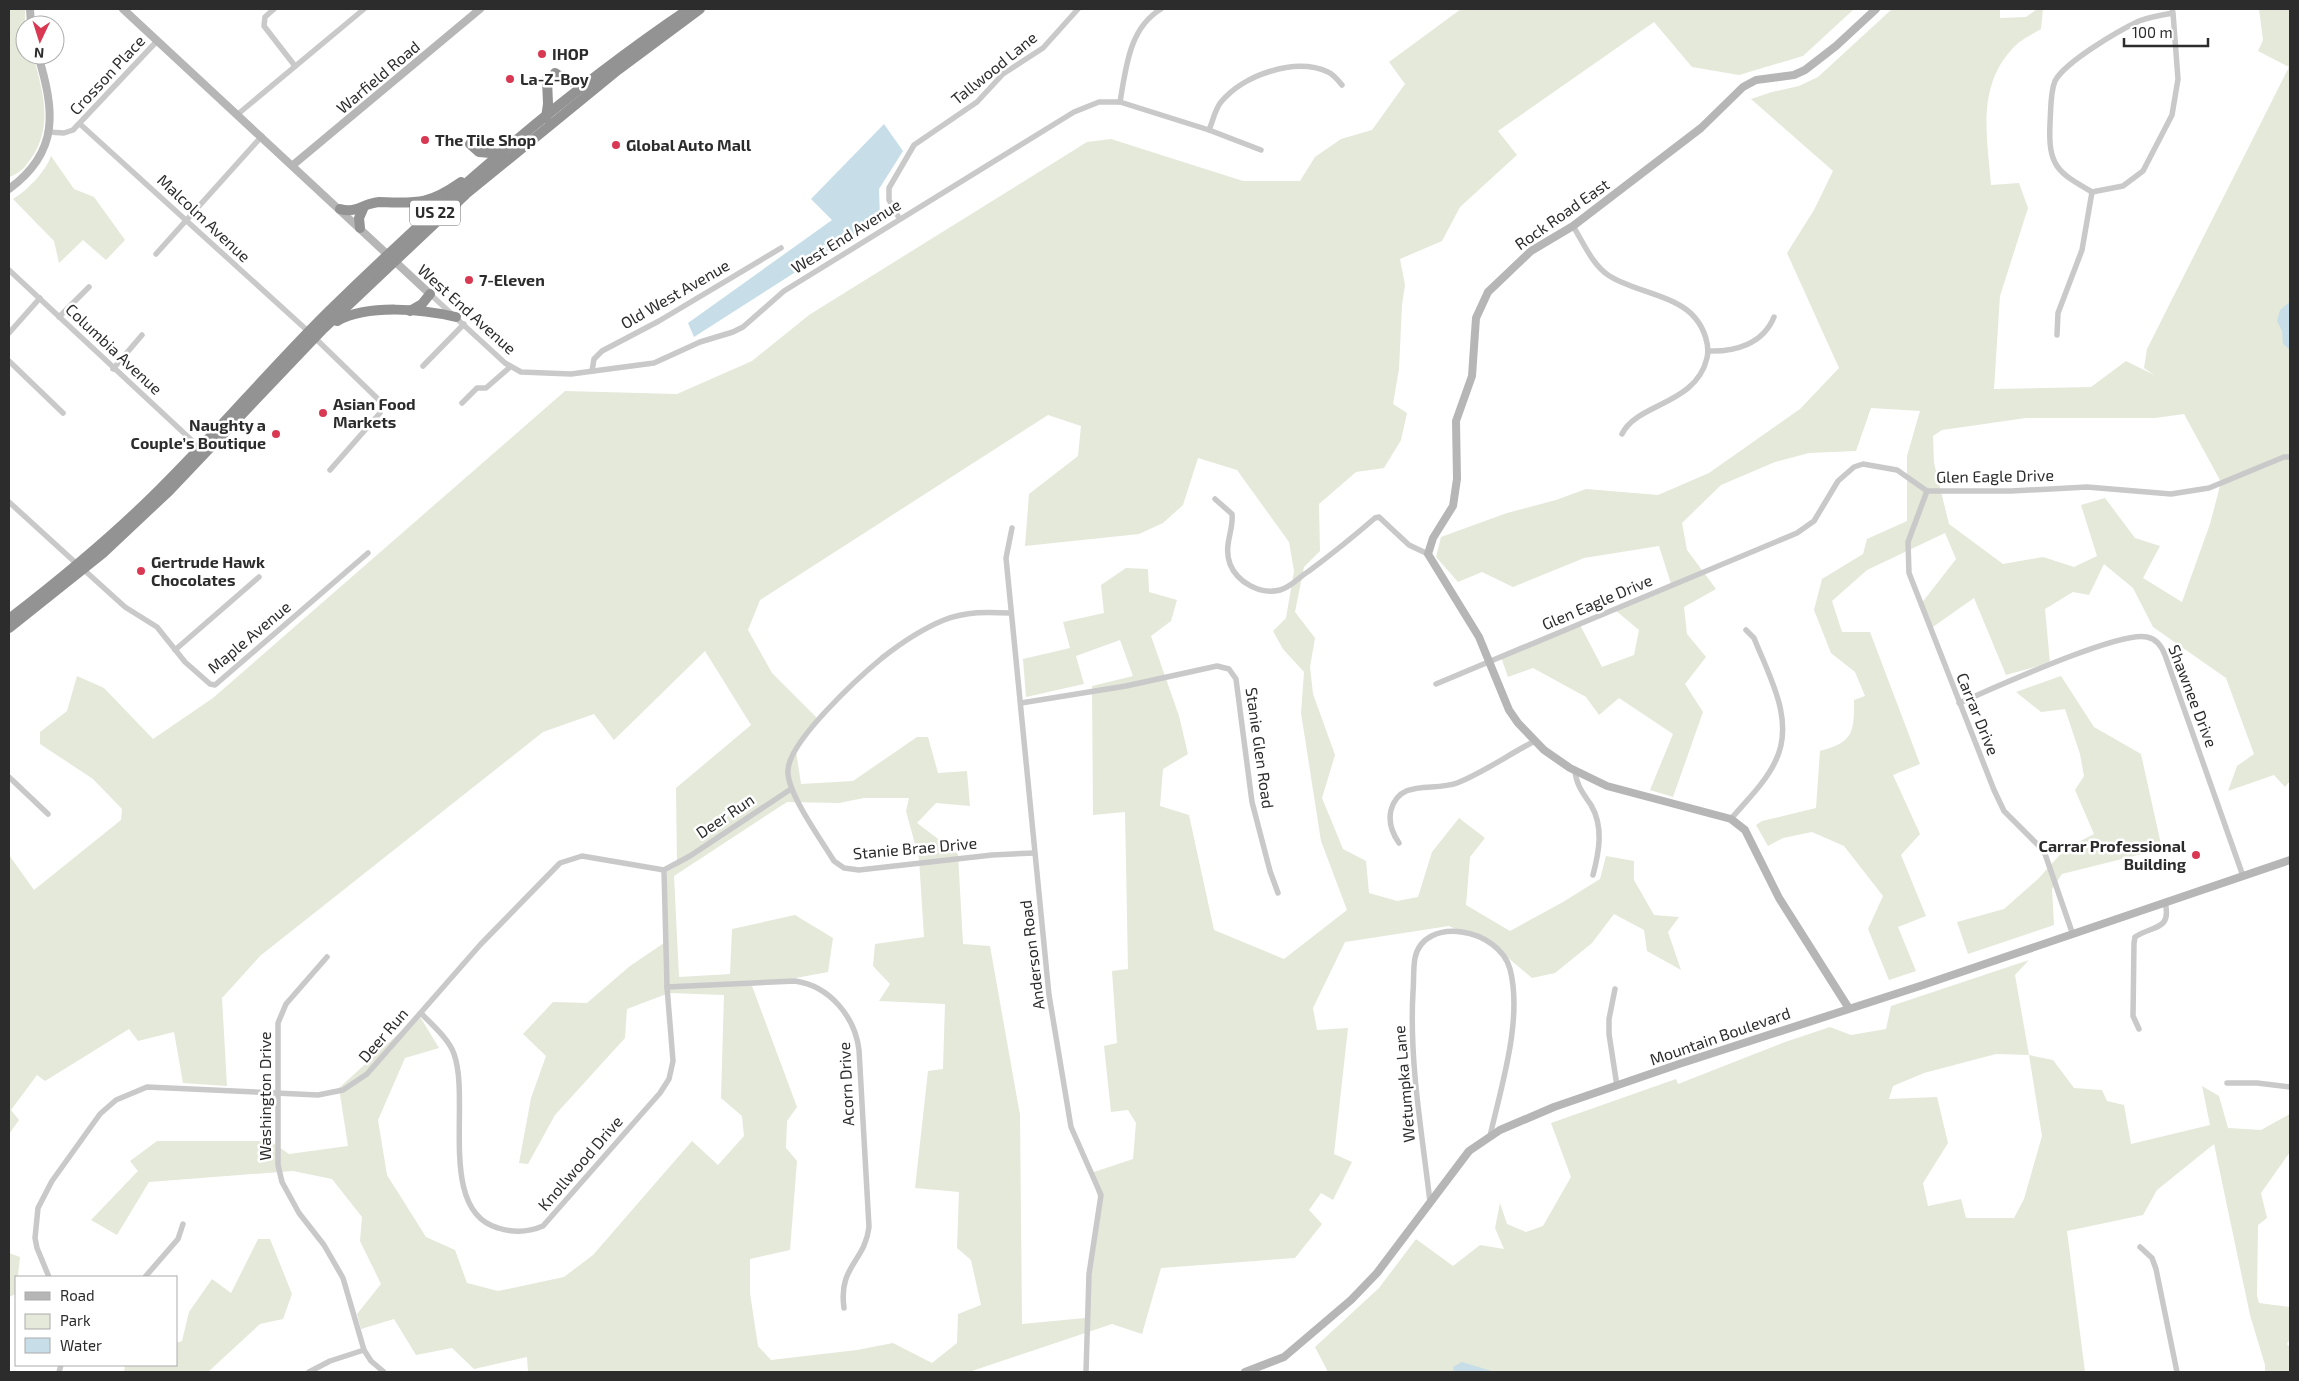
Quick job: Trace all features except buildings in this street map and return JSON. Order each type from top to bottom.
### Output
[{"type":"highway","name":"US 22","points":[[9,628],[169,491],[312,335],[323,329],[481,170],[587,84],[689,9]]},
{"type":"highway","name":"US 22","points":[[9,619],[80,567],[312,335],[392,259],[523,145],[618,70],[700,9]]},
{"type":"highway","points":[[546,118],[551,76],[587,84]]},
{"type":"highway","points":[[470,144],[479,152],[502,154]]},
{"type":"highway","points":[[340,209],[347,211],[363,209],[372,203],[420,203],[431,200],[481,170]]},
{"type":"highway","points":[[360,228],[359,218],[363,209]]},
{"type":"highway","points":[[410,312],[422,304],[430,294]]},
{"type":"highway","points":[[323,329],[346,316],[362,311],[410,312],[460,321]]},
{"type":"street","name":"West End Avenue","points":[[123,9],[510,367],[521,372],[547,374],[654,364],[700,342],[733,332],[743,326],[784,291],[899,218],[1074,112],[1099,102],[1120,102],[1209,130],[1261,150]]},
{"type":"street","points":[[274,9],[265,17],[264,26],[295,66]]},
{"type":"street","points":[[238,114],[364,9]]},
{"type":"street","name":"Warfield Road","points":[[293,165],[480,9]]},
{"type":"street","name":"Tallwood Lane","points":[[899,218],[889,200],[889,188],[914,145],[977,102],[1003,74],[1043,48],[1078,9]]},
{"type":"street","points":[[1120,102],[1128,61],[1137,33],[1146,19],[1161,9]]},
{"type":"street","name":"Rock Road East","points":[[1428,554],[1433,538],[1453,506],[1456,494],[1456,421],[1472,376],[1476,318],[1480,305],[1488,292],[1510,269],[1549,238],[1572,226],[1701,128],[1743,88],[1756,80],[1794,75],[1806,70],[1836,46],[1876,9]]},
{"type":"street","points":[[2172,11],[2178,78],[2172,115],[2143,171],[2123,186],[2092,192],[2062,174],[2051,152],[2049,139],[2055,82],[2064,69],[2105,40],[2139,21],[2172,11]]},
{"type":"street","name":"Crosson Place","points":[[48,132],[68,133],[80,124],[157,41]]},
{"type":"street","points":[[9,189],[24,177],[35,162],[48,132],[50,102],[41,65]]},
{"type":"street","points":[[1209,130],[1220,103],[1234,89],[1252,76],[1274,70],[1315,68],[1330,72],[1342,85]]},
{"type":"street","name":"Malcolm Avenue","points":[[80,124],[312,335],[381,402],[380,413],[330,470]]},
{"type":"street","points":[[156,254],[262,136]]},
{"type":"street","points":[[2058,334],[2058,312],[2082,250],[2092,192]]},
{"type":"street","points":[[1572,226],[1597,263],[1608,275],[1678,304],[1691,313],[1702,328],[1708,351],[1703,370],[1693,384],[1630,423],[1622,434]]},
{"type":"street","name":"Old West Avenue","points":[[592,371],[594,359],[602,352],[781,248]]},
{"type":"street","name":"Columbia Avenue","points":[[9,270],[113,369],[200,448]]},
{"type":"street","points":[[59,317],[88,287]]},
{"type":"street","points":[[9,333],[40,298]]},
{"type":"street","points":[[1708,351],[1731,351],[1743,347],[1767,331],[1774,317]]},
{"type":"street","points":[[423,366],[460,321]]},
{"type":"street","points":[[113,369],[142,335]]},
{"type":"street","points":[[9,361],[63,413]]},
{"type":"street","points":[[462,403],[477,388],[486,388],[510,367]]},
{"type":"street","name":"Glen Eagle Drive","points":[[1436,684],[1801,531],[1814,522],[1838,481],[1854,467],[1863,464],[1896,470],[1927,491],[2011,491],[2087,486],[2171,494],[2209,488],[2284,457],[2290,457]]},
{"type":"street","name":"Carrar Drive","points":[[1927,491],[1908,542],[1908,573],[2004,811],[2044,851],[2072,932]]},
{"type":"street","points":[[1215,500],[1232,514],[1228,554],[1235,574],[1243,582],[1264,590],[1276,590],[1288,586],[1334,552],[1375,518],[1379,517],[1409,545],[1428,554],[1456,601],[1467,615],[1490,662],[1503,700],[1518,723],[1555,758],[1606,786],[1731,819],[1745,830],[1779,898],[1848,1008]]},
{"type":"street","name":"Maple Avenue","points":[[9,502],[125,607],[157,627],[185,662],[210,684],[215,685],[368,552]]},
{"type":"street","name":"Anderson Road","points":[[1012,528],[1006,558],[1049,995],[1067,1113],[1074,1139],[1102,1195],[1088,1291],[1086,1372]]},
{"type":"street","points":[[175,650],[259,577]]},
{"type":"street","name":"Stanie Brae Drive","points":[[1012,613],[972,612],[943,620],[882,658],[830,707],[790,757],[788,771],[791,789],[834,861],[844,868],[859,870],[992,855],[1034,853]]},
{"type":"street","points":[[1731,819],[1776,760],[1783,727],[1780,703],[1754,638],[1746,630]]},
{"type":"street","name":"Shawnee Drive","points":[[1959,703],[2124,638],[2148,637],[2156,642],[2165,655],[2243,876]]},
{"type":"street","name":"Stanie Glen Road","points":[[1021,703],[1126,686],[1217,666],[1228,669],[1236,679],[1242,707],[1252,802],[1272,878],[1278,893]]},
{"type":"street","points":[[1399,843],[1391,828],[1390,815],[1395,801],[1403,792],[1416,788],[1457,783],[1535,741]]},
{"type":"street","points":[[1575,770],[1580,789],[1594,811],[1600,836],[1593,875]]},
{"type":"street","points":[[9,777],[48,814]]},
{"type":"street","name":"Deer Run","points":[[49,1276],[40,1256],[36,1238],[38,1208],[52,1181],[107,1107],[136,1090],[147,1088],[333,1094],[360,1080],[480,945],[560,862],[582,856],[664,870],[690,856],[791,789]]},
{"type":"street","name":"Mountain Boulevard","points":[[1245,1372],[1284,1357],[1352,1300],[1377,1273],[1469,1151],[1490,1136],[1554,1107],[1848,1008],[1920,986],[2072,932],[2290,860]]},
{"type":"street","name":"Knollwood Drive","points":[[421,1013],[448,1044],[457,1063],[462,1182],[468,1203],[482,1219],[493,1227],[511,1231],[532,1230],[543,1226],[668,1083],[673,1061],[667,987],[664,870]]},
{"type":"street","points":[[2139,1029],[2134,1016],[2135,937],[2161,926],[2166,920],[2168,913],[2165,902]]},
{"type":"street","name":"Wetumpka Lane","points":[[1430,1202],[1411,1028],[1415,958],[1423,941],[1433,934],[1468,932],[1481,937],[1500,950],[1510,970],[1512,1021],[1506,1064],[1490,1136]]},
{"type":"street","name":"Washington Drive","points":[[327,957],[281,1012],[277,1031],[278,1165],[282,1182],[299,1212],[324,1245],[343,1278],[364,1350],[371,1362],[384,1372]]},
{"type":"street","name":"Acorn Drive","points":[[667,987],[808,983],[829,997],[852,1021],[857,1033],[859,1050],[869,1227],[868,1238],[844,1282],[844,1308]]},
{"type":"street","points":[[1615,989],[1609,1019],[1609,1034],[1617,1086]]},
{"type":"street","points":[[2227,1083],[2257,1083],[2290,1089]]},
{"type":"street","points":[[146,1276],[178,1238],[183,1224]]},
{"type":"street","points":[[2140,1247],[2152,1258],[2156,1270],[2177,1372]]},
{"type":"street","points":[[309,1372],[330,1361],[364,1350]]},
{"type":"green space","points":[[9,9],[25,9],[25,15],[15,15],[15,65],[36,65],[44,107],[43,132],[39,145],[32,157],[17,174],[9,177]]},
{"type":"green space","points":[[1461,9],[1854,9],[1803,56],[1739,75],[1692,67],[1654,22],[1498,131],[1517,155],[1460,207],[1442,241],[1400,259],[1405,285],[1402,305],[1399,369],[1393,404],[1407,413],[1401,440],[1384,468],[1356,472],[1319,504],[1320,551],[1304,567],[1295,612],[1315,638],[1310,667],[1313,694],[1335,755],[1322,798],[1343,849],[1366,861],[1369,893],[1397,901],[1418,897],[1432,852],[1459,818],[1485,838],[1470,857],[1466,905],[1510,931],[1600,879],[1606,856],[1634,861],[1634,880],[1654,915],[1679,917],[1668,932],[1681,970],[1647,951],[1644,930],[1614,914],[1592,943],[1555,973],[1532,978],[1494,946],[1449,926],[1345,942],[1313,1008],[1317,1030],[1348,1028],[1334,1154],[1352,1162],[1333,1200],[1321,1193],[1309,1210],[1322,1224],[1295,1258],[1161,1268],[1142,1334],[1112,1324],[969,1372],[528,1372],[527,1357],[474,1369],[452,1348],[416,1355],[394,1319],[361,1329],[357,1314],[381,1284],[360,1241],[362,1217],[332,1179],[293,1171],[149,1182],[117,1235],[91,1220],[138,1171],[130,1161],[157,1141],[270,1141],[289,1154],[348,1146],[339,1088],[419,1015],[439,1048],[405,1058],[378,1120],[387,1175],[426,1237],[455,1250],[467,1283],[498,1291],[564,1277],[593,1255],[692,1141],[718,1165],[744,1136],[742,1116],[721,1098],[724,995],[669,993],[627,1009],[625,1038],[555,1115],[528,1164],[519,1163],[531,1098],[546,1056],[523,1034],[553,1002],[587,1003],[630,966],[667,941],[667,872],[677,866],[676,788],[751,725],[705,651],[614,740],[594,714],[543,732],[260,956],[222,998],[227,1086],[183,1083],[174,1032],[138,1041],[129,1029],[45,1081],[37,1075],[11,1110],[19,1120],[9,1134],[9,855],[34,890],[121,820],[122,809],[93,779],[40,744],[40,732],[67,711],[77,676],[104,688],[153,739],[213,698],[565,391],[677,394],[752,361],[809,315],[1087,142],[1111,139],[1243,181],[1300,181],[1315,157],[1341,139],[1372,130],[1405,84],[1389,62]],"holes":[[[1048,415],[1081,426],[1078,456],[1029,494],[1025,546],[1139,534],[1163,523],[1183,505],[1198,458],[1237,470],[1289,542],[1294,571],[1286,618],[1273,631],[1283,649],[1304,672],[1301,713],[1321,841],[1347,910],[1284,959],[1214,930],[1189,815],[1160,806],[1163,769],[1188,754],[1179,716],[1151,636],[1171,621],[1177,600],[1149,592],[1148,569],[1126,568],[1101,585],[1104,613],[1063,622],[1070,648],[1023,659],[1026,697],[1084,684],[1076,656],[1120,640],[1133,676],[1092,686],[1093,815],[1125,812],[1128,969],[1112,971],[1117,1043],[1104,1046],[1111,1112],[1128,1110],[1136,1123],[1133,1159],[1091,1173],[1101,1208],[1085,1318],[1022,1324],[1020,1115],[990,946],[963,944],[958,854],[917,823],[936,803],[970,806],[967,771],[938,773],[928,737],[917,737],[853,781],[801,784],[796,751],[817,718],[772,673],[748,630],[760,600]],[[864,798],[909,798],[906,811],[919,859],[924,937],[875,944],[873,966],[890,984],[879,1001],[945,1004],[943,1069],[928,1071],[915,1188],[959,1192],[957,1248],[971,1260],[981,1305],[958,1314],[957,1343],[932,1363],[893,1343],[857,1350],[771,1360],[758,1346],[750,1293],[750,1259],[790,1250],[797,1161],[786,1148],[787,1121],[797,1107],[752,986],[828,972],[833,938],[795,915],[732,929],[730,974],[679,977],[674,876],[787,802],[839,803]]]},
{"type":"green space","points":[[1892,9],[2000,9],[2000,18],[2026,17],[2037,9],[2043,9],[2041,29],[2018,43],[2003,61],[1994,77],[1989,94],[1987,130],[1991,185],[2019,183],[2028,208],[2000,296],[1994,389],[2091,387],[2126,361],[2154,375],[2144,368],[2147,349],[2289,67],[2258,51],[2263,40],[2259,9],[2290,9],[2290,781],[2285,787],[2274,775],[2228,791],[2237,766],[2254,754],[2226,678],[2153,627],[2133,588],[2104,564],[2089,595],[2073,592],[2045,609],[2050,663],[2006,675],[1974,598],[1930,629],[1921,604],[1956,559],[1945,533],[1867,570],[1832,601],[1842,632],[1870,632],[1920,764],[1893,775],[1920,834],[1901,855],[1926,916],[1898,927],[1916,971],[1889,980],[1868,929],[1883,896],[1844,846],[1812,832],[1783,838],[1768,846],[1756,825],[1762,821],[1816,808],[1820,751],[1840,744],[1850,734],[1854,700],[1865,696],[1855,672],[1831,653],[1814,610],[1822,579],[1863,554],[1867,539],[1907,521],[1907,456],[1920,411],[1871,408],[1856,451],[1809,453],[1775,462],[1721,485],[1682,523],[1687,550],[1716,589],[1684,607],[1687,634],[1706,657],[1685,684],[1703,712],[1673,797],[1650,790],[1673,734],[1619,698],[1599,715],[1586,697],[1533,668],[1508,677],[1501,657],[1580,625],[1602,667],[1634,655],[1639,630],[1615,610],[1672,587],[1659,546],[1584,558],[1513,587],[1482,572],[1458,582],[1436,557],[1441,537],[1507,513],[1556,500],[1586,489],[1658,495],[1709,473],[1800,409],[1839,368],[1787,253],[1814,210],[1833,171],[1751,99],[1799,86],[1818,77]],"holes":[[[2184,414],[2221,482],[2210,524],[2182,602],[2143,578],[2160,546],[2135,538],[2105,498],[2081,505],[2097,556],[2074,567],[2043,557],[2003,564],[1949,524],[1934,463],[1933,436],[1942,430],[2026,418],[2155,418]]]},
{"type":"green space","points":[[51,156],[74,189],[94,197],[125,240],[106,260],[83,240],[59,263],[54,241],[13,199],[35,180],[49,162]]},
{"type":"green space","points":[[2061,676],[2094,727],[2141,754],[2162,849],[2062,874],[2052,889],[2054,925],[1968,954],[1957,922],[2004,909],[2038,879],[2065,849],[2094,834],[2075,790],[2084,776],[2080,754],[2065,709],[2041,712],[2016,692]]},
{"type":"green space","points":[[2029,960],[2015,975],[2029,1055],[2053,1060],[2074,1088],[2102,1090],[2107,1101],[2124,1105],[2131,1144],[2210,1125],[2202,1086],[2219,1096],[2228,1128],[2261,1130],[2290,1114],[2290,1152],[2261,1193],[2267,1218],[2258,1225],[2257,1296],[2259,1303],[2290,1307],[2290,1338],[2287,1344],[2290,1347],[2290,1372],[2265,1372],[2265,1365],[2250,1315],[2214,1144],[2157,1190],[2143,1215],[2067,1231],[2085,1372],[1328,1372],[1315,1347],[1379,1288],[1416,1239],[1453,1266],[1480,1245],[1504,1249],[1495,1228],[1500,1203],[1507,1224],[1526,1232],[1543,1226],[1571,1177],[1551,1123],[1676,1079],[1678,1084],[1785,1042],[1830,1027],[1851,1035],[1886,1029],[1891,1006]],"holes":[[[1996,1054],[2029,1055],[2042,1136],[2024,1199],[2014,1218],[1966,1218],[1961,1199],[1928,1206],[1923,1183],[1948,1143],[1937,1097],[1889,1099],[1893,1086],[1924,1073]]]},
{"type":"green space","points":[[258,1239],[270,1239],[292,1294],[283,1319],[260,1324],[208,1372],[124,1372],[125,1366],[178,1366],[178,1342],[182,1341],[189,1312],[212,1279],[231,1293]]},
{"type":"green space","points":[[9,1253],[20,1257],[18,1276],[15,1276],[15,1294],[9,1297]]},
{"type":"water","points":[[884,124],[903,151],[879,189],[880,218],[694,337],[688,323],[832,220],[811,199]]},
{"type":"water","points":[[2290,302],[2290,350],[2283,344],[2282,331],[2277,321],[2280,310]]},
{"type":"water","points":[[1462,1362],[1495,1372],[1454,1372],[1453,1367]]},
{"type":"place","name":"IHOP","points":[[542,54]]},
{"type":"place","name":"La-Z-Boy","points":[[510,79]]},
{"type":"place","name":"The Tile Shop","points":[[425,140]]},
{"type":"place","name":"Global Auto Mall","points":[[616,145]]},
{"type":"place","name":"7-Eleven","points":[[469,280]]},
{"type":"place","name":"Asian Food Markets","points":[[323,413]]},
{"type":"place","name":"Naughty a Couple’s Boutique","points":[[276,434]]},
{"type":"place","name":"Gertrude Hawk Chocolates","points":[[141,571]]},
{"type":"place","name":"Carrar Professional Building","points":[[2196,855]]}]
